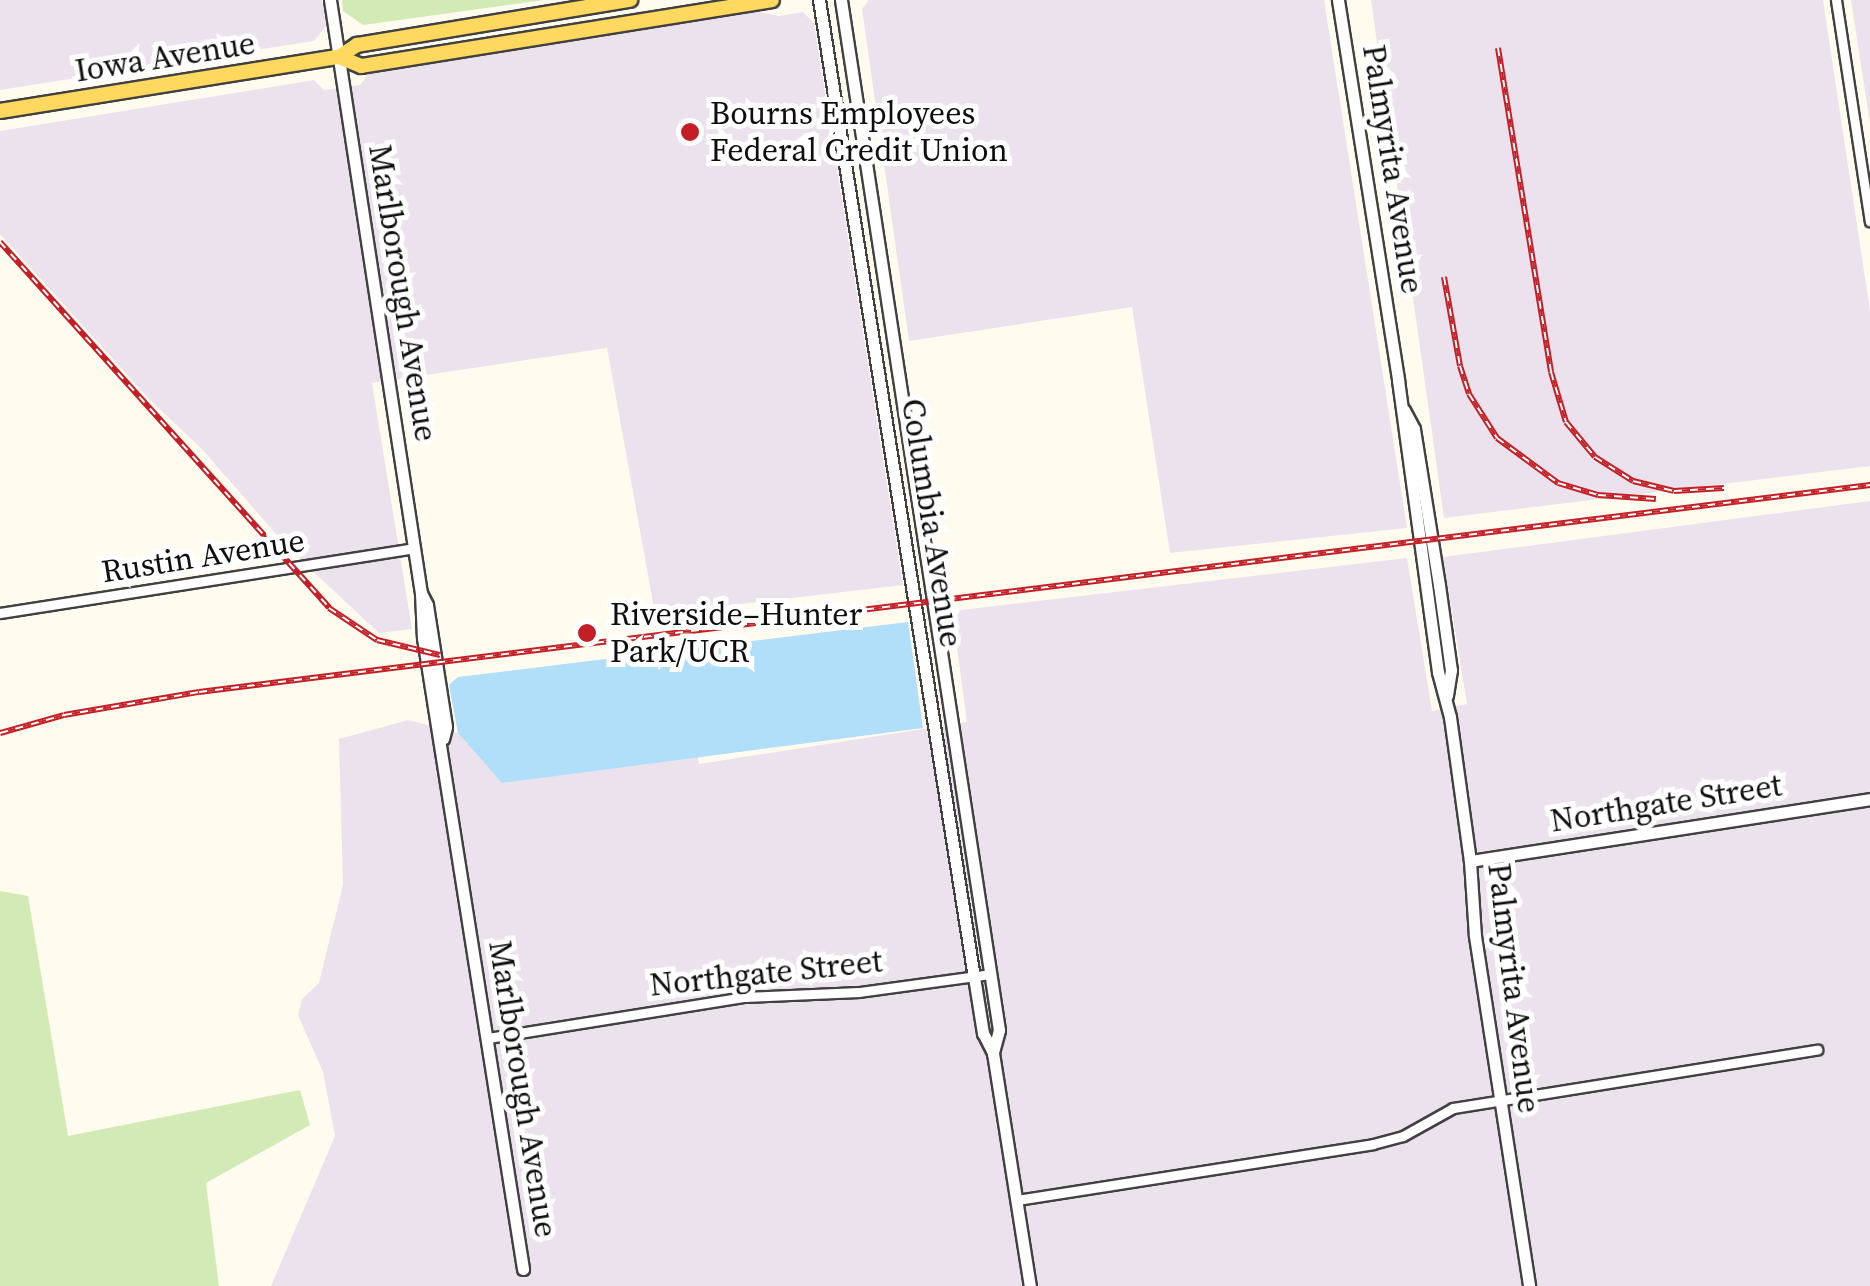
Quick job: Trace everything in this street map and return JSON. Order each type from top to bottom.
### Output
[{"type":"main road","name":"Iowa Avenue","points":[[0,111],[339,57],[357,45],[630,0]]},
{"type":"main road","name":"Iowa Avenue","points":[[339,57],[361,66],[772,0]]},
{"type":"street","name":"Marlborough Avenue","points":[[330,0],[421,594],[421,625],[523,1269]]},
{"type":"street","name":"Columbia Avenue","points":[[819,0],[983,1033],[993,1053],[1030,1286]]},
{"type":"street","name":"Columbia Avenue","points":[[841,0],[1000,1030],[993,1053]]},
{"type":"street","name":"Palmyrita Avenue","points":[[1338,0],[1402,406],[1438,672],[1447,696],[1470,861],[1474,936],[1528,1286]]},
{"type":"street","points":[[1836,0],[1870,221]]},
{"type":"street","points":[[853,202],[873,200]]},
{"type":"street","points":[[861,250],[880,246]]},
{"type":"street","points":[[894,458],[912,455]]},
{"type":"street","name":"Rustin Avenue","points":[[0,613],[414,548]]},
{"type":"street","name":"Northgate Street","points":[[1470,861],[1870,799]]},
{"type":"street","points":[[952,830],[968,827]]},
{"type":"street","name":"Northgate Street","points":[[488,1038],[745,997],[860,992],[991,974]]},
{"type":"street","points":[[1017,1200],[1389,1141],[1453,1108],[1818,1050]]},
{"type":"shaded area","points":[[0,0],[322,0],[326,26],[314,41],[0,90]]},
{"type":"shaded area","points":[[869,0],[1324,0],[1407,528],[1170,553],[1132,307],[909,341],[862,9]]},
{"type":"shaded area","points":[[1371,0],[1823,0],[1870,311],[1870,466],[1444,518]]},
{"type":"shaded area","points":[[1851,0],[1870,0],[1870,124]]},
{"type":"shaded area","points":[[755,11],[779,16],[803,12],[814,23],[903,585],[655,614],[607,348],[372,383],[412,629],[379,633],[289,549],[201,448],[149,399],[0,234],[0,131],[314,80],[324,90],[360,85],[368,74]]},
{"type":"shaded area","points":[[1870,501],[1870,1286],[271,1286],[335,1136],[323,1072],[298,1015],[302,999],[319,983],[343,885],[339,739],[408,720],[458,733],[503,783],[697,754],[699,764],[967,722],[952,611],[1407,558],[1432,711],[1467,704],[1443,557]]},
{"type":"green space","points":[[342,0],[544,0],[363,25],[343,11]]},
{"type":"green space","points":[[0,891],[28,896],[68,1136],[300,1090],[310,1125],[206,1183],[219,1286],[0,1286]]},
{"type":"water","points":[[908,622],[923,728],[502,783],[458,733],[449,685],[458,677]]},
{"type":"railway","points":[[1498,48],[1551,372],[1566,422],[1595,457],[1633,481],[1674,491],[1724,488]]},
{"type":"railway","points":[[0,242],[329,608],[377,640],[440,655]]},
{"type":"railway","points":[[1444,277],[1469,394],[1497,438],[1558,483],[1598,495],[1656,499]]},
{"type":"railway","points":[[0,733],[64,715],[199,692],[1870,485]]},
{"type":"place","name":"Bourns Employees Federal Credit Union","points":[[690,132]]},
{"type":"place","name":"Riverside–Hunter Park/UCR","points":[[587,633]]}]
